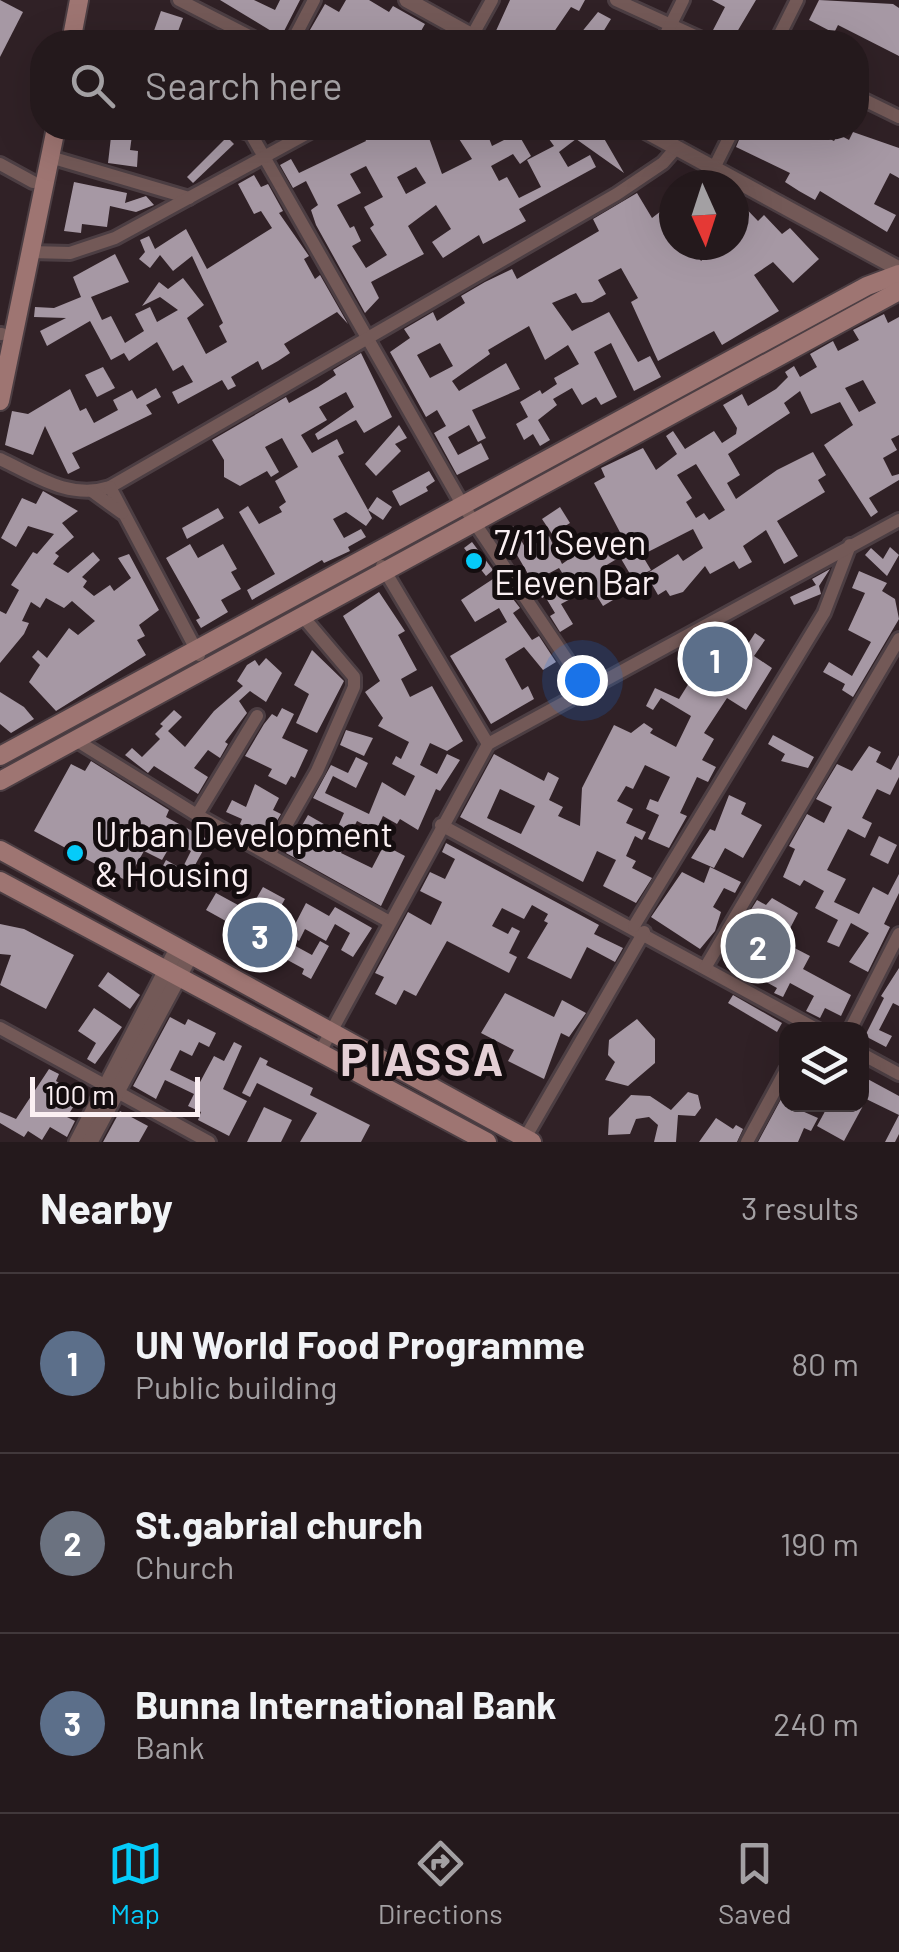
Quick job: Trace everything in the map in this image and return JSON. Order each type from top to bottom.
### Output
[{"type":"main road","points":[[62,30],[67,0]]},
{"type":"main road","points":[[73,30],[79,0]]},
{"type":"main road","points":[[1,337],[42,140]]},
{"type":"main road","points":[[0,402],[53,140]]},
{"type":"main road","points":[[0,756],[899,272]]},
{"type":"main road","points":[[0,780],[899,292]]},
{"type":"main road","points":[[638,410],[646,427]]},
{"type":"main road","points":[[0,850],[528,1140]]},
{"type":"main road","points":[[0,881],[320,1052],[466,1137],[487,1142]]},
{"type":"street","points":[[179,0],[238,30]]},
{"type":"street","points":[[298,30],[314,0]]},
{"type":"street","points":[[407,0],[456,30]]},
{"type":"street","points":[[477,30],[492,0]]},
{"type":"street","points":[[616,0],[680,30]]},
{"type":"street","points":[[668,30],[683,0]]},
{"type":"street","points":[[782,30],[798,0]]},
{"type":"street","points":[[869,102],[899,117]]},
{"type":"street","points":[[256,140],[462,504],[588,692]]},
{"type":"street","points":[[30,252],[90,249],[296,140]]},
{"type":"street","points":[[663,140],[899,272]]},
{"type":"street","points":[[715,166],[728,140]]},
{"type":"street","points":[[0,460],[64,490],[93,492],[110,487],[617,194],[664,163],[677,147]]},
{"type":"street","points":[[50,156],[189,198]]},
{"type":"street","points":[[0,164],[33,182]]},
{"type":"street","points":[[110,487],[118,495],[122,513],[208,670]]},
{"type":"street","points":[[93,492],[122,513]]},
{"type":"street","points":[[320,1052],[388,921],[488,744],[899,520]]},
{"type":"street","points":[[528,1140],[639,929],[824,613],[850,545]]},
{"type":"street","points":[[374,553],[488,744]]},
{"type":"street","points":[[269,855],[316,771],[354,687],[354,677],[304,618]]},
{"type":"street","points":[[705,968],[899,638]]},
{"type":"street","points":[[197,815],[257,716]]},
{"type":"street","points":[[74,739],[197,815],[388,921]]},
{"type":"street","points":[[441,825],[639,929],[802,1022]]},
{"type":"street","points":[[854,1022],[899,934]]},
{"type":"street","points":[[90,1142],[184,953]]},
{"type":"street","points":[[0,1028],[209,1142]]},
{"type":"street","points":[[869,1058],[899,1074]]},
{"type":"street","points":[[748,1142],[779,1083]]},
{"type":"street","points":[[77,1142],[113,1090]]},
{"type":"street","points":[[466,1137],[479,1111]]},
{"type":"building","points":[[0,0],[23,12],[0,57]]},
{"type":"building","points":[[220,0],[254,0],[275,10],[280,0],[300,0],[285,30],[269,30]]},
{"type":"building","points":[[346,0],[369,0],[389,12],[393,6],[425,24],[422,30],[310,30],[325,4],[339,12]]},
{"type":"building","points":[[510,0],[585,0],[579,11],[571,7],[555,30],[496,30]]},
{"type":"building","points":[[712,0],[756,0],[738,30],[713,30],[725,7]]},
{"type":"building","points":[[819,0],[893,4],[899,8],[899,56],[869,41],[869,30],[848,30],[838,25],[836,30],[828,30],[809,20]]},
{"type":"building","points":[[161,11],[183,18],[178,30],[154,30]]},
{"type":"building","points":[[598,12],[611,19],[604,30],[583,30]]},
{"type":"building","points":[[869,138],[899,148],[899,178],[890,173],[874,204],[896,215],[887,232],[820,191],[815,200],[799,191],[785,182],[790,173],[736,147],[739,140]]},
{"type":"building","points":[[111,140],[131,140],[130,150],[138,151],[137,167],[108,163]]},
{"type":"building","points":[[224,140],[234,144],[193,183],[187,177]]},
{"type":"building","points":[[430,140],[442,174],[472,159],[460,140],[490,140],[492,146],[504,140],[522,140],[531,156],[520,164],[513,154],[491,166],[499,181],[507,177],[519,198],[541,187],[527,160],[554,146],[550,140],[575,140],[559,152],[568,167],[590,155],[596,167],[519,209],[526,221],[483,244],[479,235],[443,258],[432,242],[451,229],[436,205],[408,226],[424,254],[371,282],[379,298],[365,313],[316,225],[311,210],[318,205],[306,181],[293,188],[280,165],[291,159],[299,173],[366,141]],"holes":[[[366,166],[383,197],[364,207],[374,225],[370,228],[387,255],[366,268],[352,246],[361,241],[337,205],[361,193],[350,174]],[[416,167],[426,183],[406,194],[397,177]]]},
{"type":"building","points":[[577,140],[605,140],[624,173]]},
{"type":"building","points":[[254,175],[261,187],[268,184],[283,211],[279,213],[309,256],[304,259],[315,279],[320,275],[348,324],[337,312],[284,344],[290,353],[278,361],[262,370],[258,361],[231,377],[236,386],[228,390],[222,380],[178,404],[172,392],[193,382],[183,365],[173,371],[157,342],[129,361],[124,353],[111,360],[90,321],[47,346],[40,331],[66,318],[34,317],[35,307],[54,308],[81,297],[73,277],[115,254],[129,282],[91,297],[102,320],[111,316],[125,343],[144,331],[135,314],[150,307],[157,322],[178,310],[160,297],[142,306],[159,282],[168,289],[183,278],[204,305],[187,318],[206,354],[227,342],[219,326],[223,323],[192,256],[173,271],[160,255],[150,268],[139,259],[145,252],[140,240],[149,236],[155,249],[186,229],[207,269],[272,228],[261,211],[254,214],[238,184]]},
{"type":"building","points":[[74,182],[127,193],[125,203],[146,196],[154,205],[136,212],[110,206],[107,227],[82,224],[81,233],[64,231]]},
{"type":"building","points":[[637,193],[652,218],[659,213],[659,260],[749,260],[749,212],[758,221],[764,215],[782,234],[790,228],[819,259],[793,283],[773,262],[754,275],[779,311],[722,345],[714,331],[658,361],[631,302],[638,298],[621,268],[598,280],[606,294],[592,302],[582,303],[576,293],[552,303],[572,331],[609,312],[638,362],[650,356],[661,377],[634,391],[611,343],[594,352],[617,397],[601,405],[596,397],[582,405],[572,388],[553,399],[557,405],[538,420],[550,440],[540,446],[533,434],[524,440],[516,424],[528,417],[520,402],[540,390],[542,394],[557,384],[554,378],[579,364],[568,345],[545,360],[529,326],[488,350],[490,354],[452,381],[459,391],[506,363],[520,389],[472,410],[486,438],[478,442],[469,425],[448,437],[458,455],[481,443],[489,459],[457,475],[434,433],[446,426],[437,410],[426,417],[390,352],[410,338],[404,329],[433,312],[437,321],[465,303],[461,296],[485,282],[512,269],[517,279],[599,231],[593,219]],"holes":[[[440,343],[453,366],[430,378],[417,355]]]},
{"type":"building","points":[[884,314],[888,323],[899,317],[899,435],[891,439],[897,450],[883,458],[892,476],[899,474],[899,480],[869,498],[878,512],[871,517],[824,445],[853,425],[840,402],[811,414],[800,391],[784,403],[790,413],[728,454],[740,475],[727,483],[736,499],[777,470],[813,452],[826,475],[818,480],[825,492],[777,521],[798,556],[784,564],[766,530],[743,546],[752,562],[739,569],[734,561],[710,574],[705,566],[683,592],[670,596],[666,590],[658,595],[646,574],[678,554],[683,561],[703,548],[693,529],[642,555],[651,570],[633,579],[620,557],[605,566],[623,594],[603,606],[585,577],[570,585],[559,568],[542,577],[551,593],[542,598],[503,531],[513,526],[526,549],[549,536],[562,564],[585,548],[590,557],[622,536],[594,483],[605,477],[601,468],[643,448],[656,470],[677,454],[666,436],[673,431],[685,449],[714,431],[722,443],[736,434],[737,428],[723,405],[742,394],[748,406],[776,389],[788,377],[785,372],[794,366],[800,377],[817,367],[810,354],[833,341],[838,351],[859,340],[853,330]],"holes":[[[863,380],[876,403],[859,412],[845,388]],[[696,464],[725,510],[709,520],[704,513],[696,518],[686,502],[692,498],[677,475]]]},
{"type":"building","points":[[361,353],[392,417],[364,433],[356,420],[318,440],[315,434],[354,407],[346,392],[319,407],[327,420],[301,435],[312,453],[337,439],[344,453],[338,456],[372,518],[366,526],[346,512],[333,519],[344,538],[361,529],[366,537],[348,547],[350,551],[324,563],[322,560],[252,600],[247,590],[275,574],[239,512],[248,506],[259,524],[282,512],[279,507],[286,502],[275,481],[298,467],[282,438],[265,447],[279,472],[271,477],[267,471],[240,486],[224,477],[224,460],[212,440],[286,397],[289,403],[318,387],[336,375],[333,370]]},
{"type":"building","points":[[103,367],[115,388],[97,397],[85,375]]},
{"type":"building","points":[[156,388],[161,397],[146,405],[152,414],[72,453],[80,468],[68,474],[45,426],[33,455],[5,445],[12,411],[28,414],[70,389],[80,411],[86,408],[94,423],[118,410],[113,400],[132,390],[137,399]]},
{"type":"building","points":[[399,425],[407,438],[395,444],[401,451],[376,476],[365,464]]},
{"type":"building","points":[[429,471],[435,481],[426,487],[428,491],[400,506],[392,491]]},
{"type":"building","points":[[43,491],[78,511],[62,523],[74,537],[55,553],[59,556],[53,564],[68,573],[93,552],[100,560],[82,577],[87,581],[83,587],[94,596],[110,585],[114,591],[131,578],[118,558],[129,554],[159,610],[139,625],[145,636],[137,640],[146,655],[56,711],[29,682],[40,665],[32,657],[38,650],[47,658],[69,628],[78,635],[95,621],[72,601],[64,608],[46,598],[40,608],[31,602],[22,621],[29,623],[24,634],[0,663],[0,611],[6,614],[19,590],[11,585],[33,552],[37,554],[54,534],[28,526],[16,547],[1,538],[22,498],[36,504]]},
{"type":"building","points":[[377,497],[392,507],[383,520],[368,510]]},
{"type":"building","points":[[560,507],[570,523],[552,534],[542,519]]},
{"type":"building","points":[[218,508],[224,518],[187,539],[182,528]]},
{"type":"building","points":[[472,542],[493,570],[486,576],[464,548]]},
{"type":"building","points":[[190,544],[198,558],[223,544],[237,569],[231,572],[241,589],[221,600],[228,612],[201,628],[196,620],[200,618],[166,558]]},
{"type":"building","points":[[890,547],[899,555],[887,576],[865,555],[871,548],[883,559]]},
{"type":"building","points":[[830,569],[819,586],[821,594],[794,605],[790,597],[816,585],[812,579]]},
{"type":"building","points":[[859,571],[887,583],[882,591],[895,599],[899,619],[853,697],[842,690],[845,684],[823,672],[829,662],[852,676],[871,642],[848,630],[865,593],[852,588]]},
{"type":"building","points":[[496,577],[520,608],[513,613],[532,640],[539,636],[556,662],[543,670],[524,647],[505,659],[522,690],[528,686],[534,699],[491,724],[450,656],[507,622],[499,608],[475,622],[461,600]]},
{"type":"building","points":[[570,585],[576,596],[561,604],[573,624],[560,632],[550,616],[555,613],[546,598]]},
{"type":"building","points":[[379,592],[405,631],[398,635],[417,670],[401,679],[410,697],[432,686],[463,741],[447,751],[430,743],[420,765],[437,774],[447,754],[460,760],[440,791],[436,789],[418,830],[400,819],[397,824],[383,816],[376,831],[357,821],[341,853],[372,868],[384,845],[405,856],[381,906],[286,853],[308,815],[336,831],[344,813],[313,798],[331,765],[348,773],[356,757],[368,763],[356,788],[333,776],[325,793],[369,814],[382,782],[405,796],[415,776],[392,764],[396,756],[401,759],[409,742],[378,726],[383,718],[365,692],[380,681],[343,616]]},
{"type":"building","points":[[755,633],[765,640],[754,656],[772,668],[746,710],[727,698],[704,733],[714,739],[702,760],[716,767],[708,782],[697,777],[680,813],[687,816],[669,848],[648,839],[659,815],[646,809],[650,799],[658,802],[670,777],[645,765],[633,789],[626,786],[617,801],[633,809],[626,823],[646,832],[642,840],[635,836],[626,856],[636,861],[632,868],[652,878],[636,903],[603,886],[616,860],[597,851],[583,882],[460,817],[494,754],[544,781],[548,772],[559,778],[549,800],[563,807],[558,816],[580,826],[582,788],[614,725],[631,733],[644,723],[653,729],[650,733],[676,747],[691,716],[661,698],[653,710],[646,706],[655,688],[679,699],[699,667],[715,678],[736,645],[744,650]],"holes":[[[500,789],[535,806],[521,834],[487,818]]]},
{"type":"building","points":[[312,650],[344,681],[317,733],[296,723],[309,694],[294,685]]},
{"type":"building","points":[[266,658],[282,673],[266,702],[250,691],[239,701],[247,713],[225,742],[228,744],[220,758],[208,750],[194,768],[208,777],[198,794],[154,766],[148,773],[125,755],[132,748],[142,757],[160,739],[155,734],[174,710],[182,717],[168,731],[185,747],[214,711],[243,686],[237,681],[247,665],[255,660],[259,666]]},
{"type":"building","points":[[0,692],[24,707],[34,719],[11,733],[0,724]]},
{"type":"building","points":[[282,708],[294,714],[282,738],[308,750],[295,778],[291,776],[286,785],[268,776],[272,769],[245,756],[264,724],[272,714],[277,717]]},
{"type":"building","points":[[346,730],[373,738],[364,756],[340,745]]},
{"type":"building","points":[[773,735],[814,757],[808,768],[781,761],[785,754],[768,744]]},
{"type":"building","points":[[869,746],[881,752],[876,762],[891,770],[899,755],[899,777],[890,795],[877,789],[862,818],[872,823],[865,838],[848,829],[827,870],[846,879],[834,902],[859,914],[873,887],[888,895],[899,874],[899,893],[884,924],[890,927],[868,972],[849,962],[869,933],[851,923],[839,947],[827,942],[838,920],[815,908],[824,891],[804,880],[800,886],[783,877],[795,849],[789,846],[807,814],[824,823],[832,807],[816,799],[837,764],[852,771]]},
{"type":"building","points":[[91,761],[169,810],[166,817],[209,840],[180,892],[157,877],[166,860],[182,869],[191,851],[173,841],[162,860],[144,851],[127,881],[34,831],[71,764],[85,771]]},
{"type":"building","points":[[255,784],[279,798],[273,810],[281,814],[265,841],[240,824],[242,819],[226,812],[232,800],[246,807]]},
{"type":"building","points":[[729,795],[746,803],[741,814],[762,825],[743,858],[725,848],[714,868],[691,858],[710,829],[715,831]]},
{"type":"building","points":[[879,836],[897,845],[888,864],[870,855]]},
{"type":"building","points":[[446,843],[599,925],[594,934],[623,948],[615,962],[587,947],[571,979],[527,958],[548,923],[544,921],[548,914],[532,905],[524,919],[502,908],[492,926],[508,934],[512,927],[520,931],[509,953],[517,957],[509,973],[447,941],[416,996],[404,990],[396,1005],[375,994],[384,977],[375,973],[408,912],[431,925],[442,902],[420,891],[430,872],[445,879],[455,859],[442,852]]},
{"type":"building","points":[[710,867],[741,882],[735,893],[724,888],[713,907],[721,912],[715,931],[700,949],[651,917],[682,872],[704,883]]},
{"type":"building","points":[[263,887],[285,899],[261,941],[246,942],[236,919],[233,925],[206,910],[216,893],[249,911]]},
{"type":"building","points":[[772,898],[798,913],[783,942],[810,956],[803,969],[851,995],[841,1016],[825,1008],[820,1018],[806,1011],[814,996],[790,983],[783,997],[774,993],[777,988],[737,966],[745,950],[740,947],[750,928],[743,924],[757,900],[766,905]]},
{"type":"building","points":[[306,903],[329,916],[335,907],[372,928],[353,957],[341,950],[350,933],[335,924],[326,941],[305,929],[299,941],[289,936]]},
{"type":"building","points":[[0,924],[24,929],[74,955],[46,1009],[0,985],[11,955],[0,954]]},
{"type":"building","points":[[320,941],[329,946],[311,979],[302,974],[304,969],[282,957],[290,943],[312,955]]},
{"type":"building","points":[[899,968],[899,1006],[893,1003],[879,1030],[892,1036],[886,1047],[869,1038],[869,1028],[884,998],[881,996]]},
{"type":"building","points":[[108,972],[140,995],[130,1009],[98,986]]},
{"type":"building","points":[[505,993],[554,1017],[562,1000],[586,1013],[569,1037],[561,1033],[544,1079],[508,1061],[514,1050],[481,1033]]},
{"type":"building","points":[[733,995],[780,1022],[779,1028],[777,1032],[728,1003]]},
{"type":"building","points":[[94,1008],[122,1027],[95,1064],[87,1059],[96,1043],[78,1031]]},
{"type":"building","points":[[170,1017],[185,1025],[188,1019],[216,1033],[209,1047],[199,1042],[192,1056],[180,1050],[170,1070],[199,1084],[214,1056],[224,1061],[234,1042],[242,1046],[223,1089],[247,1101],[229,1136],[198,1120],[201,1112],[188,1106],[194,1094],[165,1080],[156,1099],[133,1086]]},
{"type":"building","points":[[637,1019],[655,1039],[655,1063],[628,1086],[605,1080],[615,1062],[608,1055],[609,1040]]},
{"type":"building","points":[[260,1057],[268,1061],[266,1065],[313,1088],[310,1095],[370,1125],[361,1142],[300,1142],[317,1113],[257,1083],[250,1097],[242,1093]]},
{"type":"building","points":[[49,1069],[59,1074],[56,1081],[80,1096],[67,1117],[75,1121],[67,1137],[50,1127],[42,1140],[28,1131],[24,1137],[0,1123],[0,1112],[16,1119]]},
{"type":"building","points":[[869,1080],[899,1096],[899,1115],[869,1100]]},
{"type":"building","points":[[688,1092],[698,1095],[701,1108],[695,1116],[678,1115],[676,1142],[654,1142],[658,1125],[649,1117],[636,1119],[630,1134],[608,1135],[609,1118],[631,1095],[650,1096],[671,1110]]},
{"type":"building","points":[[779,1103],[779,1112],[804,1112],[818,1118],[811,1131],[804,1128],[798,1142],[758,1142]]},
{"type":"building","points":[[264,1107],[292,1120],[281,1142],[247,1142]]},
{"type":"building","points":[[120,1111],[148,1126],[139,1142],[103,1142]]},
{"type":"building","points":[[825,1112],[860,1112],[844,1141],[817,1126]]},
{"type":"building","points":[[899,1115],[895,1142],[885,1142]]},
{"type":"building","points":[[716,1118],[733,1129],[736,1125],[743,1129],[737,1142],[699,1142]]},
{"type":"place","name":"7/11 Seven Eleven Bar","points":[[474,561]]},
{"type":"place","name":"UN World Food Programme","points":[[715,659]]},
{"type":"place","name":"Urban Development & Housing","points":[[75,853]]},
{"type":"place","name":"Bunna International Bank","points":[[260,935]]},
{"type":"place","name":"St.gabrial church","points":[[758,946]]},
{"type":"district","name":"PIASSA","points":[[423,1058]]}]
